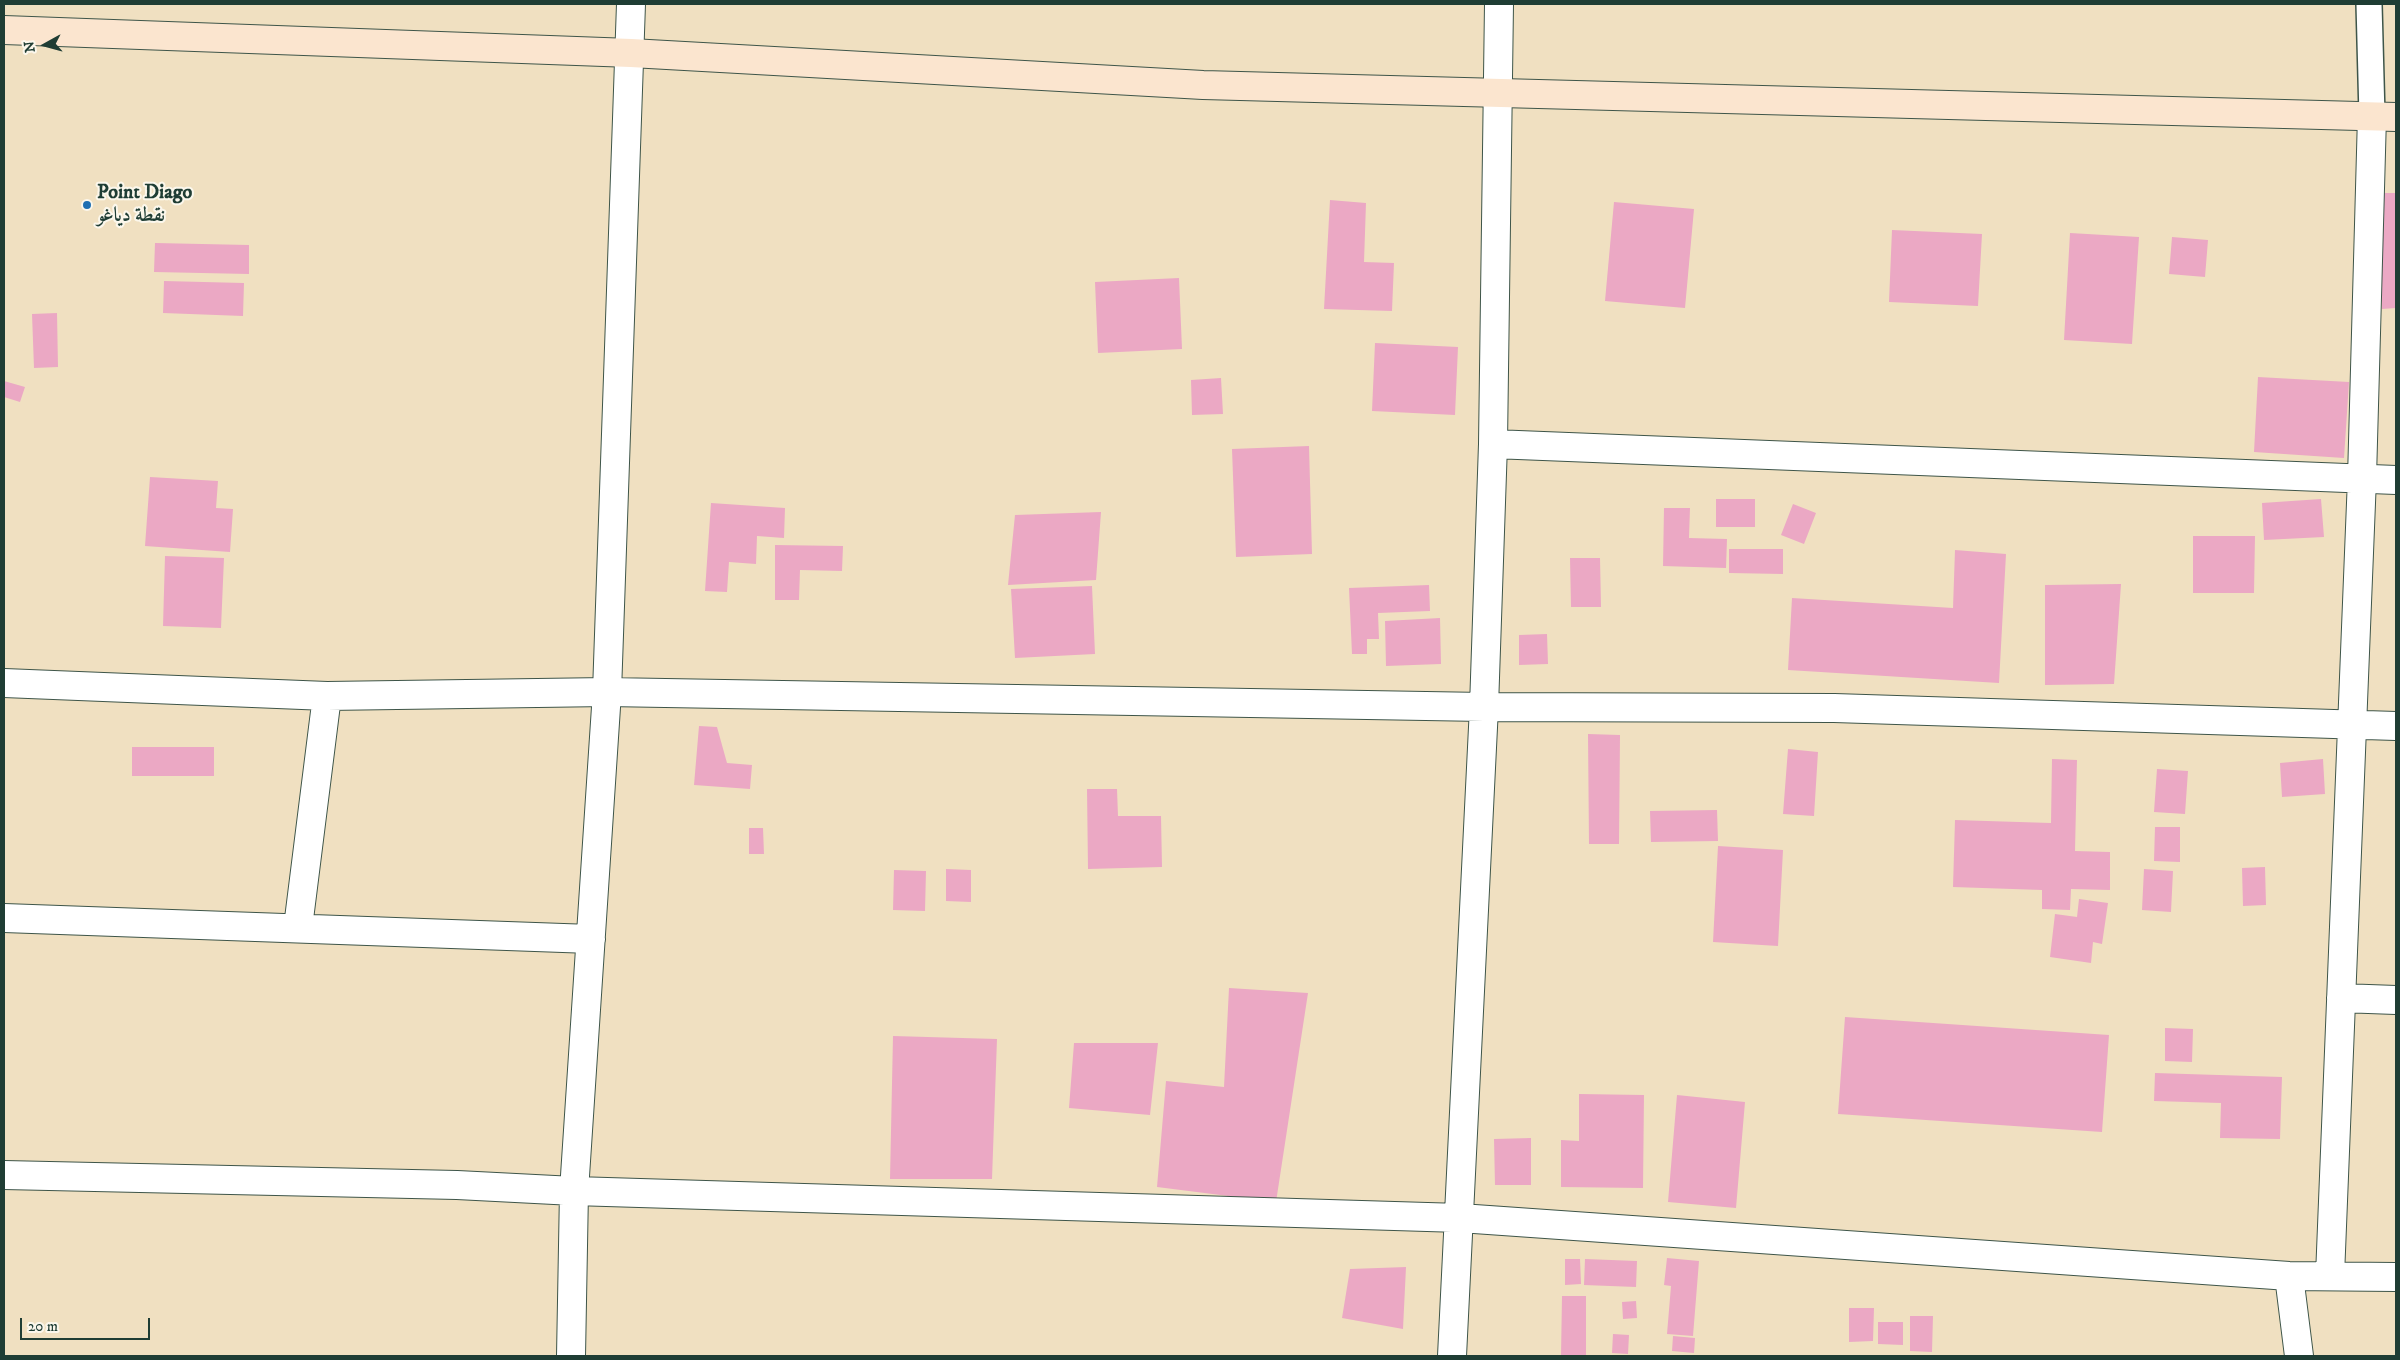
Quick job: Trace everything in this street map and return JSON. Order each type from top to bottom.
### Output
[{"type":"street","points":[[571,1356],[574,1191],[608,692],[631,53],[631,4]]},
{"type":"street","points":[[1452,1356],[1484,707],[1492,444],[1499,4]]},
{"type":"street","points":[[4,30],[631,53],[1203,85],[2384,116],[2362,478],[2330,1276]]},
{"type":"street","points":[[1492,444],[2396,480]]},
{"type":"street","points":[[4,683],[327,696],[608,692],[1484,707],[1834,708],[2396,726]]},
{"type":"street","points":[[298,927],[327,696]]},
{"type":"street","points":[[4,918],[298,927],[591,939]]},
{"type":"street","points":[[2341,998],[2396,1000]]},
{"type":"street","points":[[4,1175],[457,1185],[574,1191],[1460,1218],[2289,1276],[2396,1277]]},
{"type":"street","points":[[2289,1276],[2299,1356]]},
{"type":"lane","points":[[2369,4],[2384,116]]},
{"type":"building","points":[[2382,193],[2396,193],[2396,308],[2382,309]]},
{"type":"building","points":[[1330,200],[1366,203],[1364,262],[1394,263],[1392,311],[1324,309]]},
{"type":"building","points":[[1614,202],[1694,209],[1685,308],[1605,301]]},
{"type":"building","points":[[1892,230],[1982,234],[1978,306],[1889,302]]},
{"type":"building","points":[[2070,233],[2139,237],[2132,344],[2064,340]]},
{"type":"building","points":[[2172,237],[2208,240],[2205,277],[2169,274]]},
{"type":"building","points":[[155,243],[249,245],[249,274],[154,272]]},
{"type":"building","points":[[1179,278],[1182,349],[1098,353],[1095,282]]},
{"type":"building","points":[[164,281],[244,283],[243,316],[163,313]]},
{"type":"building","points":[[57,313],[58,367],[34,368],[32,314]]},
{"type":"building","points":[[1375,343],[1458,347],[1455,415],[1372,411]]},
{"type":"building","points":[[2258,377],[2349,382],[2344,458],[2254,452]]},
{"type":"building","points":[[1221,378],[1223,414],[1192,415],[1191,380]]},
{"type":"building","points":[[4,381],[25,387],[20,402],[4,397]]},
{"type":"building","points":[[1309,446],[1312,554],[1236,557],[1232,449]]},
{"type":"building","points":[[150,477],[218,481],[216,508],[233,509],[230,552],[145,546]]},
{"type":"building","points":[[1716,499],[1755,499],[1755,527],[1716,527]]},
{"type":"building","points":[[2321,499],[2324,537],[2264,540],[2262,503]]},
{"type":"building","points":[[711,503],[785,508],[784,538],[757,536],[756,564],[729,562],[727,592],[705,591]]},
{"type":"building","points":[[1793,504],[1816,513],[1804,544],[1781,535]]},
{"type":"building","points":[[1664,508],[1690,508],[1689,538],[1727,539],[1726,568],[1663,566]]},
{"type":"building","points":[[1101,512],[1096,580],[1008,585],[1015,515]]},
{"type":"building","points":[[2193,536],[2255,536],[2254,593],[2193,593]]},
{"type":"building","points":[[775,545],[843,546],[842,571],[800,570],[799,600],[775,600]]},
{"type":"building","points":[[1729,549],[1783,549],[1783,574],[1729,573]]},
{"type":"building","points":[[1955,550],[2006,554],[1999,683],[1788,670],[1792,598],[1953,608]]},
{"type":"building","points":[[165,556],[224,558],[221,628],[163,626]]},
{"type":"building","points":[[1570,558],[1600,558],[1601,607],[1571,607]]},
{"type":"building","points":[[2121,584],[2114,684],[2045,685],[2045,585]]},
{"type":"building","points":[[1429,585],[1430,611],[1378,613],[1379,639],[1367,639],[1367,654],[1352,654],[1349,588]]},
{"type":"building","points":[[1092,586],[1095,654],[1015,658],[1011,589]]},
{"type":"building","points":[[1440,618],[1441,664],[1386,666],[1385,621]]},
{"type":"building","points":[[1547,634],[1548,664],[1519,665],[1519,635]]},
{"type":"building","points":[[699,726],[717,727],[727,763],[752,765],[750,789],[694,785]]},
{"type":"building","points":[[1588,734],[1620,735],[1619,844],[1589,844]]},
{"type":"building","points":[[132,747],[214,747],[214,776],[132,776]]},
{"type":"building","points":[[1788,749],[1818,752],[1814,816],[1783,814]]},
{"type":"building","points":[[2052,759],[2077,760],[2075,851],[2110,852],[2110,890],[2071,889],[2070,910],[2042,909],[2042,890],[1953,887],[1955,820],[2051,823]]},
{"type":"building","points":[[2323,759],[2325,794],[2282,797],[2280,763]]},
{"type":"building","points":[[2157,769],[2188,771],[2185,814],[2154,812]]},
{"type":"building","points":[[1087,789],[1117,789],[1118,816],[1161,816],[1162,867],[1088,869]]},
{"type":"building","points":[[1717,810],[1718,841],[1651,842],[1650,811]]},
{"type":"building","points":[[2155,827],[2180,827],[2180,862],[2154,861]]},
{"type":"building","points":[[749,828],[763,828],[764,854],[749,854]]},
{"type":"building","points":[[1718,846],[1783,850],[1778,946],[1713,942]]},
{"type":"building","points":[[2265,867],[2266,905],[2243,906],[2242,868]]},
{"type":"building","points":[[946,869],[971,870],[971,902],[946,901]]},
{"type":"building","points":[[2144,869],[2173,871],[2171,912],[2142,910]]},
{"type":"building","points":[[894,870],[926,871],[925,911],[893,910]]},
{"type":"building","points":[[2079,899],[2108,903],[2102,944],[2093,942],[2091,963],[2050,957],[2055,914],[2077,917]]},
{"type":"building","points":[[1229,988],[1308,993],[1276,1202],[1157,1187],[1166,1081],[1224,1087]]},
{"type":"building","points":[[1845,1017],[2109,1035],[2102,1132],[1838,1114]]},
{"type":"building","points":[[2165,1028],[2193,1029],[2192,1062],[2165,1061]]},
{"type":"building","points":[[893,1036],[997,1039],[992,1179],[890,1179]]},
{"type":"building","points":[[1074,1043],[1158,1043],[1150,1115],[1069,1108]]},
{"type":"building","points":[[2155,1073],[2282,1077],[2280,1139],[2220,1138],[2221,1103],[2154,1101]]},
{"type":"building","points":[[1579,1094],[1644,1095],[1643,1188],[1561,1187],[1561,1140],[1579,1141]]},
{"type":"building","points":[[1677,1095],[1745,1102],[1736,1208],[1668,1202]]},
{"type":"building","points":[[1531,1138],[1531,1185],[1495,1185],[1494,1139]]},
{"type":"building","points":[[1667,1258],[1699,1261],[1693,1336],[1667,1334],[1671,1286],[1664,1285]]},
{"type":"building","points":[[1565,1259],[1580,1259],[1581,1284],[1565,1285]]},
{"type":"building","points":[[1585,1259],[1637,1261],[1636,1287],[1584,1285]]},
{"type":"building","points":[[1406,1267],[1403,1329],[1342,1318],[1350,1269]]},
{"type":"building","points":[[1562,1296],[1586,1296],[1586,1356],[1561,1356]]},
{"type":"building","points":[[1636,1301],[1637,1318],[1623,1319],[1622,1302]]},
{"type":"building","points":[[1849,1308],[1874,1308],[1873,1341],[1849,1342]]},
{"type":"building","points":[[1910,1316],[1933,1316],[1932,1352],[1910,1351]]},
{"type":"building","points":[[1878,1322],[1903,1322],[1903,1345],[1878,1344]]},
{"type":"building","points":[[1613,1334],[1629,1335],[1628,1354],[1612,1353]]},
{"type":"building","points":[[1673,1336],[1695,1338],[1694,1353],[1672,1351]]},
{"type":"place","name":"Point Diago نقطة دياغو","points":[[87,205]]}]
